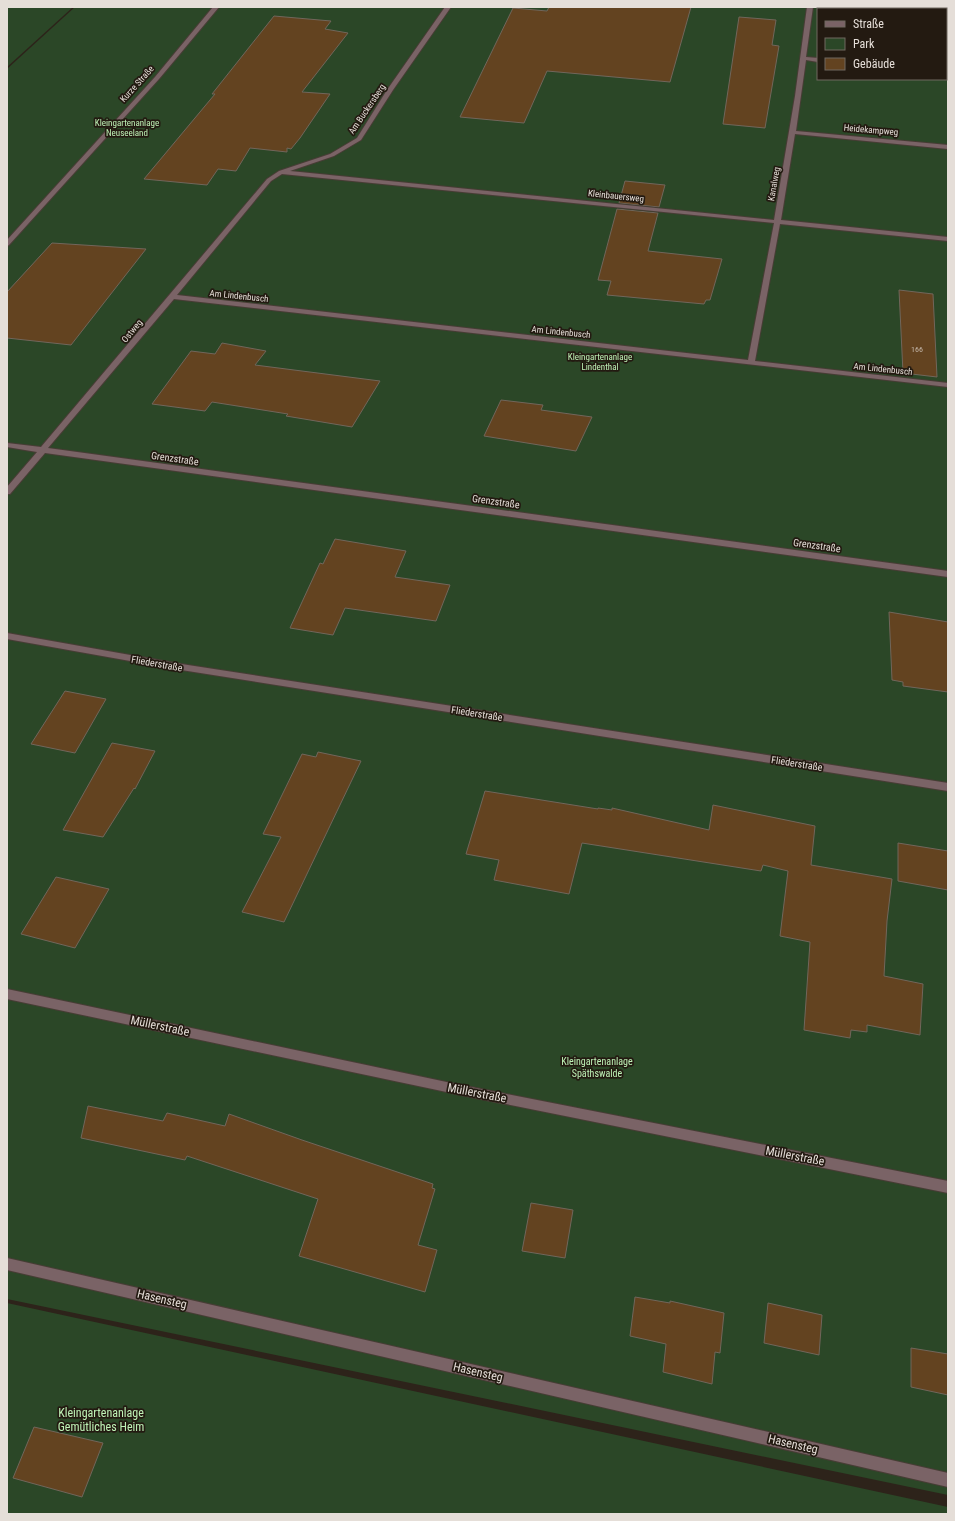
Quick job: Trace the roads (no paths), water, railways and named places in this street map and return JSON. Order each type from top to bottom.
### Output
[{"type":"lane","name":"Kurze Straße","points":[[7,244],[157,78],[216,7]]},
{"type":"lane","name":"Am Buckersberg","points":[[269,180],[281,172],[332,155],[359,139],[390,90],[448,7]]},
{"type":"lane","name":"Kanalweg","points":[[750,363],[792,132],[804,58],[810,7]]},
{"type":"lane","points":[[804,58],[817,60]]},
{"type":"lane","name":"Heidekampweg","points":[[792,132],[948,147]]},
{"type":"lane","name":"Kleinbauersweg","points":[[281,172],[948,239]]},
{"type":"lane","name":"Ostweg","points":[[7,492],[269,180]]},
{"type":"lane","name":"Am Lindenbusch","points":[[172,297],[948,385]]},
{"type":"lane","points":[[7,445],[41,451]]},
{"type":"lane","name":"Grenzstraße","points":[[41,451],[948,574]]},
{"type":"lane","name":"Fliederstraße","points":[[7,636],[175,666],[948,787]]},
{"type":"lane","name":"Müllerstraße","points":[[7,994],[464,1090],[948,1186]]},
{"type":"lane","name":"Hasensteg","points":[[7,1264],[948,1480]]},
{"type":"park label","name":"Kleingartenanlage Neuseeland","points":[[127,128]]},
{"type":"park label","name":"Kleingartenanlage Lindenthal","points":[[600,362]]},
{"type":"park label","name":"Kleingartenanlage Späthswalde","points":[[597,1066]]},
{"type":"park label","name":"Kleingartenanlage Gemütliches Heim","points":[[101,1420]]}]
